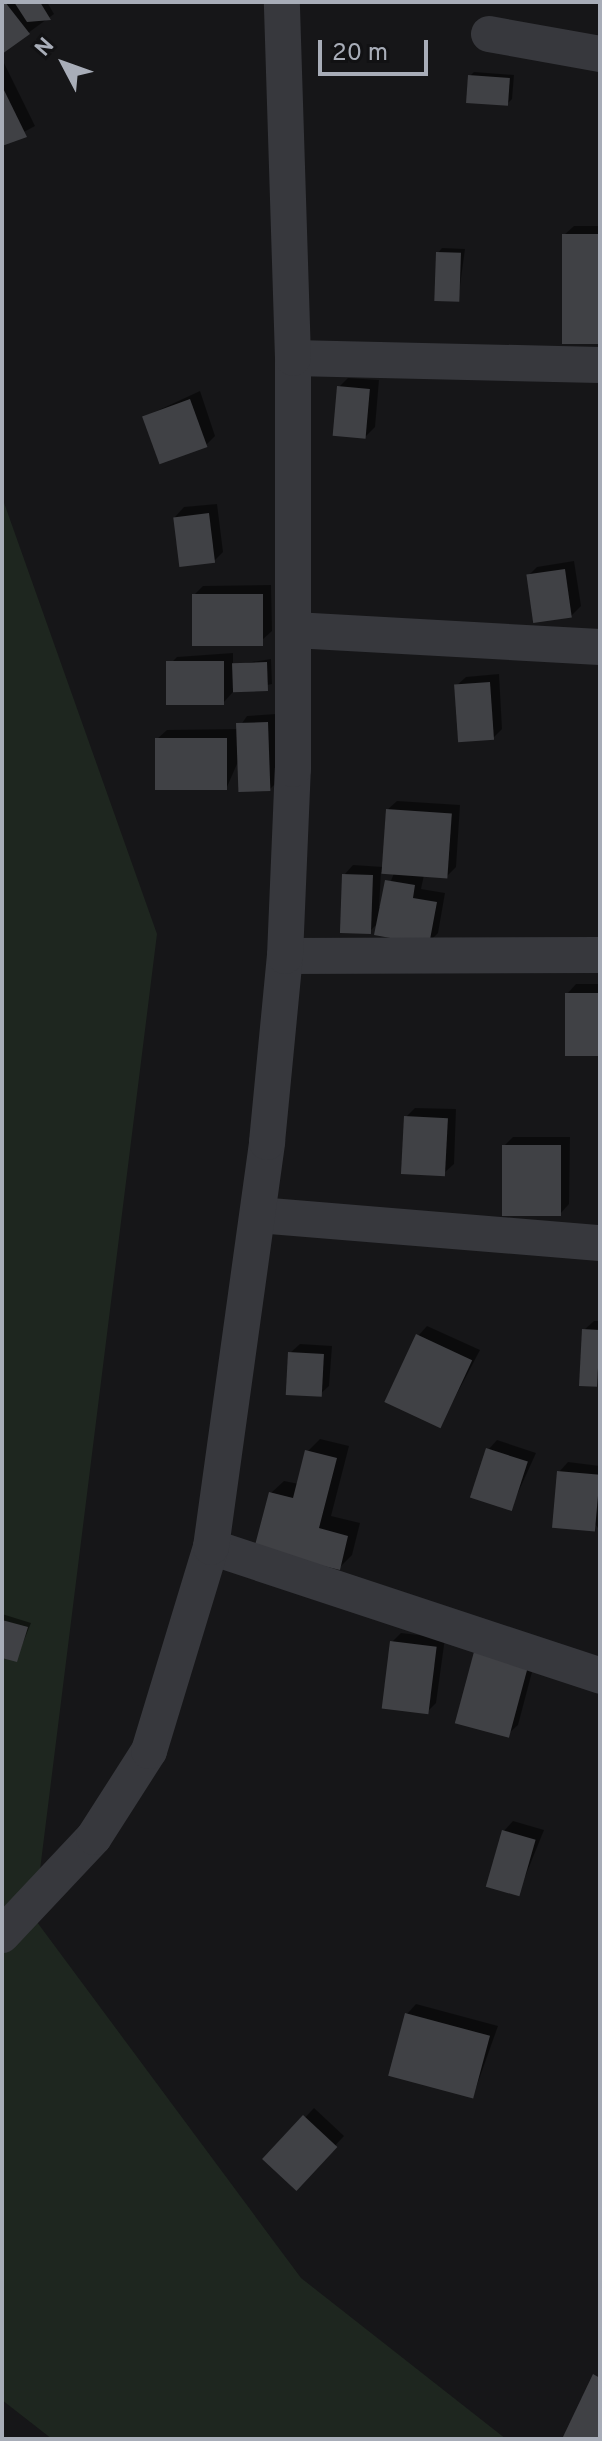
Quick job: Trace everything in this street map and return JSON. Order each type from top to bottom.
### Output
[{"type":"street","points":[[2,1935],[94,1837],[149,1751],[211,1547],[258,1215],[285,956],[294,630],[293,358],[282,2]]},
{"type":"street","points":[[489,34],[600,54]]},
{"type":"street","points":[[293,358],[600,365]]},
{"type":"street","points":[[294,630],[600,647]]},
{"type":"street","points":[[285,956],[600,955]]},
{"type":"street","points":[[258,1215],[600,1243]]},
{"type":"street","points":[[211,1547],[600,1676]]},
{"type":"shaded area","points":[[2,497],[157,934],[34,1918],[301,2278],[506,2439],[52,2439],[2,2400]]},
{"type":"building","points":[[5,2],[30,34],[2,54],[2,3]]},
{"type":"building","points":[[14,2],[40,2],[51,20],[27,22]]},
{"type":"building","points":[[468,75],[510,78],[508,106],[466,103]]},
{"type":"building","points":[[2,86],[27,137],[2,146]]},
{"type":"building","points":[[562,234],[600,234],[600,344],[562,344]]},
{"type":"building","points":[[436,252],[461,253],[459,302],[434,301]]},
{"type":"building","points":[[337,386],[370,389],[366,439],[333,436]]},
{"type":"building","points":[[190,399],[207,447],[160,464],[142,416]]},
{"type":"building","points":[[209,513],[215,563],[179,567],[173,517]]},
{"type":"building","points":[[565,569],[572,618],[533,623],[526,574]]},
{"type":"building","points":[[192,594],[263,594],[263,646],[192,646]]},
{"type":"building","points":[[166,661],[224,661],[224,705],[166,705]]},
{"type":"building","points":[[267,662],[268,691],[233,692],[232,663]]},
{"type":"building","points":[[490,682],[494,740],[458,742],[454,685]]},
{"type":"building","points":[[268,722],[270,791],[238,792],[236,723]]},
{"type":"building","points":[[155,738],[227,738],[227,790],[155,790]]},
{"type":"building","points":[[386,809],[452,814],[447,878],[381,874]]},
{"type":"building","points":[[342,874],[373,875],[371,934],[340,933]]},
{"type":"building","points":[[385,880],[415,885],[413,898],[437,902],[429,945],[374,935]]},
{"type":"building","points":[[565,993],[600,993],[600,1056],[565,1056]]},
{"type":"building","points":[[404,1116],[448,1118],[445,1176],[401,1174]]},
{"type":"building","points":[[502,1145],[561,1145],[561,1216],[502,1216]]},
{"type":"building","points":[[582,1329],[600,1330],[597,1387],[579,1386]]},
{"type":"building","points":[[416,1334],[472,1360],[440,1428],[384,1402]]},
{"type":"building","points":[[288,1352],[324,1354],[322,1397],[286,1395]]},
{"type":"building","points":[[486,1448],[528,1462],[512,1511],[470,1497]]},
{"type":"building","points":[[305,1450],[337,1458],[319,1528],[348,1536],[340,1570],[254,1549],[269,1492],[293,1498]]},
{"type":"building","points":[[557,1471],[600,1475],[595,1532],[552,1528]]},
{"type":"building","points":[[2,1620],[28,1627],[17,1662],[2,1658]]},
{"type":"building","points":[[390,1641],[437,1647],[428,1714],[382,1708]]},
{"type":"building","points":[[475,1648],[529,1662],[509,1738],[455,1723]]},
{"type":"building","points":[[502,1830],[536,1840],[519,1896],[486,1887]]},
{"type":"building","points":[[405,2013],[490,2036],[473,2099],[388,2076]]},
{"type":"building","points":[[303,2115],[337,2147],[296,2191],[262,2159]]},
{"type":"building","points":[[593,2374],[600,2378],[600,2439],[562,2439]]}]
